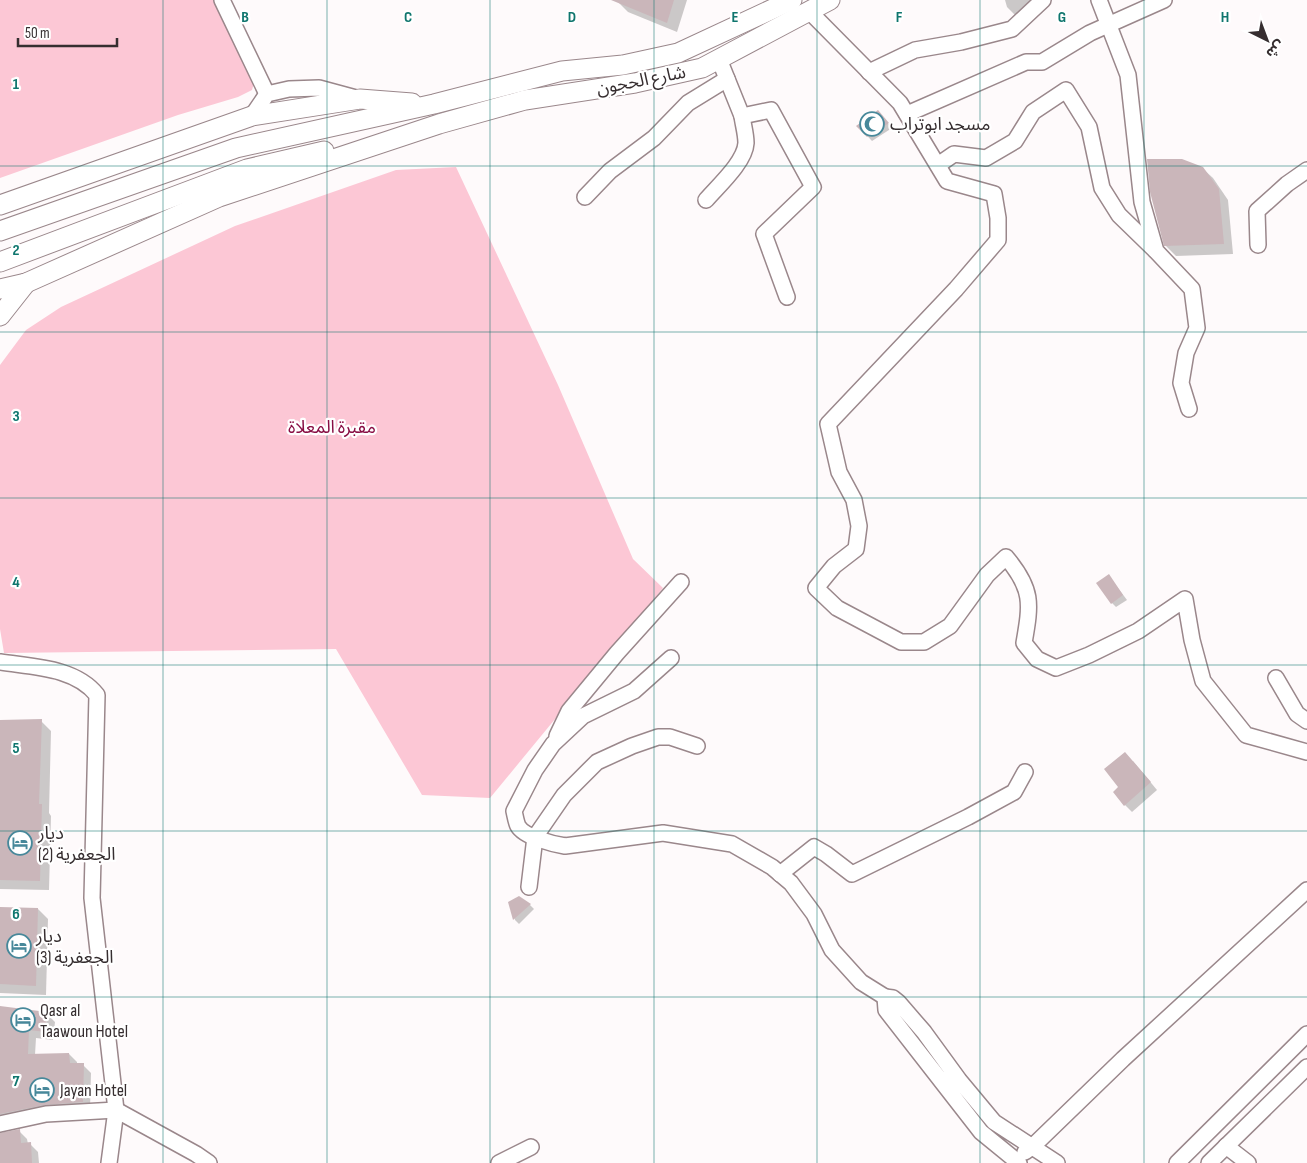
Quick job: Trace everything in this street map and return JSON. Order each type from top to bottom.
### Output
[{"type":"main road","name":"شارع الحجون","points":[[0,232],[236,148],[434,104],[562,71],[623,65],[678,53],[792,0]]},
{"type":"main road","name":"شارع الحجون","points":[[440,124],[525,100],[635,84],[702,68],[830,0]]},
{"type":"main road","points":[[0,205],[252,116],[360,99],[434,104]]},
{"type":"main road","points":[[0,262],[247,169],[440,124]]},
{"type":"main road","points":[[0,289],[26,283],[219,198],[440,124]]},
{"type":"main road","points":[[0,316],[26,283]]},
{"type":"street","points":[[222,0],[267,94]]},
{"type":"street","points":[[869,72],[915,50],[961,42],[1012,29],[1043,0]]},
{"type":"street","points":[[1099,0],[1128,75],[1142,202],[1156,251]]},
{"type":"street","points":[[907,114],[1026,62],[1042,62],[1090,33],[1164,0]]},
{"type":"street","points":[[809,11],[900,102],[947,181],[994,194],[998,218],[998,240],[956,289],[828,424],[839,472],[854,500],[859,526],[856,549],[834,566],[816,588],[836,608],[901,642],[924,642],[950,626],[987,574],[1006,557],[1021,574],[1030,601],[1024,643],[1037,659],[1056,668],[1089,655],[1138,631],[1185,598],[1192,640],[1203,681],[1209,689],[1246,735],[1307,752]]},
{"type":"street","points":[[706,200],[734,168],[746,143],[742,116],[719,59]]},
{"type":"street","points":[[585,197],[610,171],[654,138],[688,103],[727,79]]},
{"type":"street","points":[[252,116],[267,94],[289,89],[319,88],[360,99]]},
{"type":"street","points":[[938,165],[954,154],[986,158],[1015,141],[1033,112],[1066,90],[1089,127],[1102,188],[1119,215],[1192,289],[1197,328],[1186,353],[1181,383],[1189,409]]},
{"type":"street","points":[[742,116],[771,110],[813,187],[764,234],[786,297]]},
{"type":"street","points":[[1258,245],[1257,210],[1307,170]]},
{"type":"street","points":[[681,582],[617,653],[569,711],[553,744],[535,770],[514,811],[518,826],[524,832],[550,844],[565,846],[663,834],[732,844],[772,868],[790,883],[814,914],[832,950],[861,982],[885,997],[893,998],[898,1002],[924,1032],[959,1080],[994,1122],[1057,1163]]},
{"type":"street","points":[[553,744],[583,716],[634,691],[671,658]]},
{"type":"street","points":[[0,662],[54,670],[78,679],[97,695],[92,898],[116,1110],[109,1163]]},
{"type":"street","points":[[1276,678],[1297,714],[1307,721]]},
{"type":"street","points":[[529,887],[535,837],[564,795],[597,762],[658,737],[670,737],[697,746]]},
{"type":"street","points":[[780,874],[814,847],[852,874],[968,817],[1014,792],[1025,772]]},
{"type":"street","points":[[885,997],[886,1010],[981,1132],[1014,1162],[1307,890]]},
{"type":"street","points":[[1177,1163],[1307,1034]]},
{"type":"street","points":[[1209,1163],[1307,1067]]},
{"type":"street","points":[[0,1124],[46,1114],[116,1110],[209,1163]]},
{"type":"street","points":[[1226,1146],[1248,1163]]},
{"type":"street","points":[[498,1163],[531,1147]]},
{"type":"green space","points":[[0,0],[214,0],[256,76],[252,90],[238,97],[178,115],[0,178]]},
{"type":"green space","name":"مقبرة المعلاة","points":[[456,167],[558,385],[633,559],[663,588],[490,798],[422,795],[336,649],[4,653],[0,629],[0,365],[26,330],[61,307],[235,226],[396,170]]},
{"type":"building","points":[[611,0],[674,0],[667,23]]},
{"type":"building","name":"مسجد ابوتراب","points":[[878,110],[889,123],[867,137],[856,126]]},
{"type":"building","points":[[1147,159],[1182,159],[1203,167],[1219,189],[1224,244],[1164,246],[1150,192]]},
{"type":"building","points":[[1109,574],[1123,595],[1111,604],[1096,583]]},
{"type":"building","points":[[42,719],[39,804],[42,804],[40,881],[0,880],[0,720]]},
{"type":"building","points":[[1125,752],[1151,782],[1124,806],[1113,792],[1118,787],[1104,769]]},
{"type":"building","points":[[519,896],[531,904],[513,920],[508,902]]},
{"type":"building","name":"ديار الجعفرية (3)","points":[[0,907],[38,908],[36,986],[0,984]]},
{"type":"building","name":"Jayan Hotel","points":[[0,1006],[47,1012],[46,1032],[29,1030],[28,1054],[69,1053],[70,1063],[84,1063],[83,1102],[44,1105],[0,1114]]},
{"type":"building","points":[[20,1129],[21,1143],[31,1142],[32,1163],[0,1163],[0,1133]]},
{"type":"place","name":"مسجد ابوتراب","points":[[872,124]]},
{"type":"place","name":"ديار الجعفرية (2)","points":[[20,843]]},
{"type":"place","name":"ديار الجعفرية (3)","points":[[19,946]]},
{"type":"place","name":"Qasr al Taawoun Hotel","points":[[23,1020]]},
{"type":"place","name":"Jayan Hotel","points":[[42,1090]]}]
